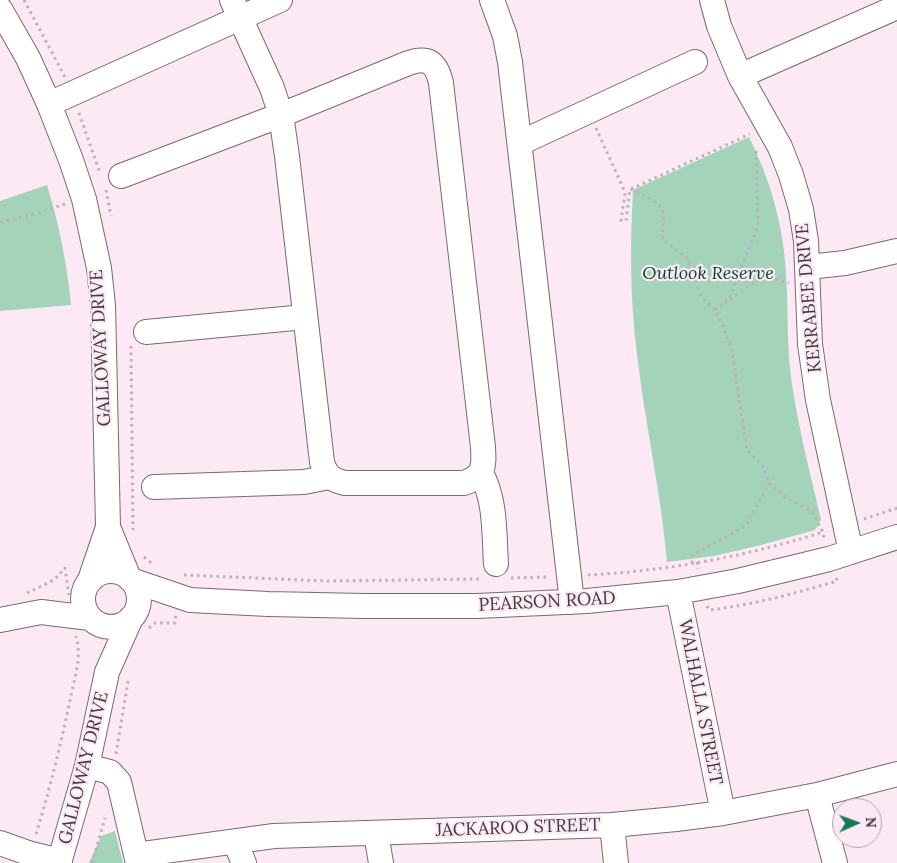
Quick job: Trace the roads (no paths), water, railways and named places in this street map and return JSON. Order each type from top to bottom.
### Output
[{"type":"street","points":[[49,104],[236,9],[280,0]]},
{"type":"street","points":[[492,0],[505,36],[510,62],[572,602]]},
{"type":"street","name":"KERRABEE DRIVE","points":[[712,0],[719,26],[740,76],[780,147],[801,208],[808,267],[810,344],[818,400],[851,552]]},
{"type":"street","points":[[740,76],[897,7]]},
{"type":"street","name":"GALLOWAY DRIVE","points":[[0,9],[28,58],[49,104],[84,199],[98,268],[103,306],[108,527],[84,602],[107,672]]},
{"type":"street","points":[[236,9],[272,88],[281,115],[322,462],[329,477]]},
{"type":"street","points":[[114,184],[415,60],[425,60],[436,68],[441,83],[483,447],[483,467],[481,473],[476,478],[464,483],[344,483],[329,477],[304,482],[154,487]]},
{"type":"street","points":[[520,143],[695,62]]},
{"type":"street","points":[[808,267],[845,262],[897,251]]},
{"type":"street","points":[[146,332],[306,317]]},
{"type":"street","points":[[481,473],[488,486],[492,500],[494,574]]},
{"type":"street","name":"GALLOWAY DRIVE","points":[[108,527],[130,579]]},
{"type":"street","name":"PEARSON ROAD","points":[[130,579],[190,600],[364,606],[478,606],[572,602],[678,592],[738,581],[851,552],[897,536]]},
{"type":"street","points":[[114,571],[130,579],[136,588],[138,597],[138,606],[133,616],[124,624],[116,627],[107,627],[99,624],[84,602],[97,575],[114,571]]},
{"type":"street","name":"WALHALLA STREET","points":[[678,592],[723,813]]},
{"type":"street","name":"PEARSON ROAD","points":[[133,616],[190,600]]},
{"type":"street","points":[[0,620],[84,602]]},
{"type":"street","name":"GALLOWAY DRIVE","points":[[60,862],[87,766],[107,672],[133,616]]},
{"type":"street","points":[[87,766],[110,772],[119,782],[137,859]]},
{"type":"street","name":"JACKAROO STREET","points":[[137,859],[240,852],[274,836],[612,825],[723,813],[817,795],[897,774]]},
{"type":"street","points":[[817,795],[835,863]]},
{"type":"street","points":[[612,825],[616,863]]},
{"type":"street","points":[[376,833],[381,863]]},
{"type":"street","points":[[0,843],[60,862]]},
{"type":"park label","name":"Outlook Reserve","points":[[708,274]]}]
